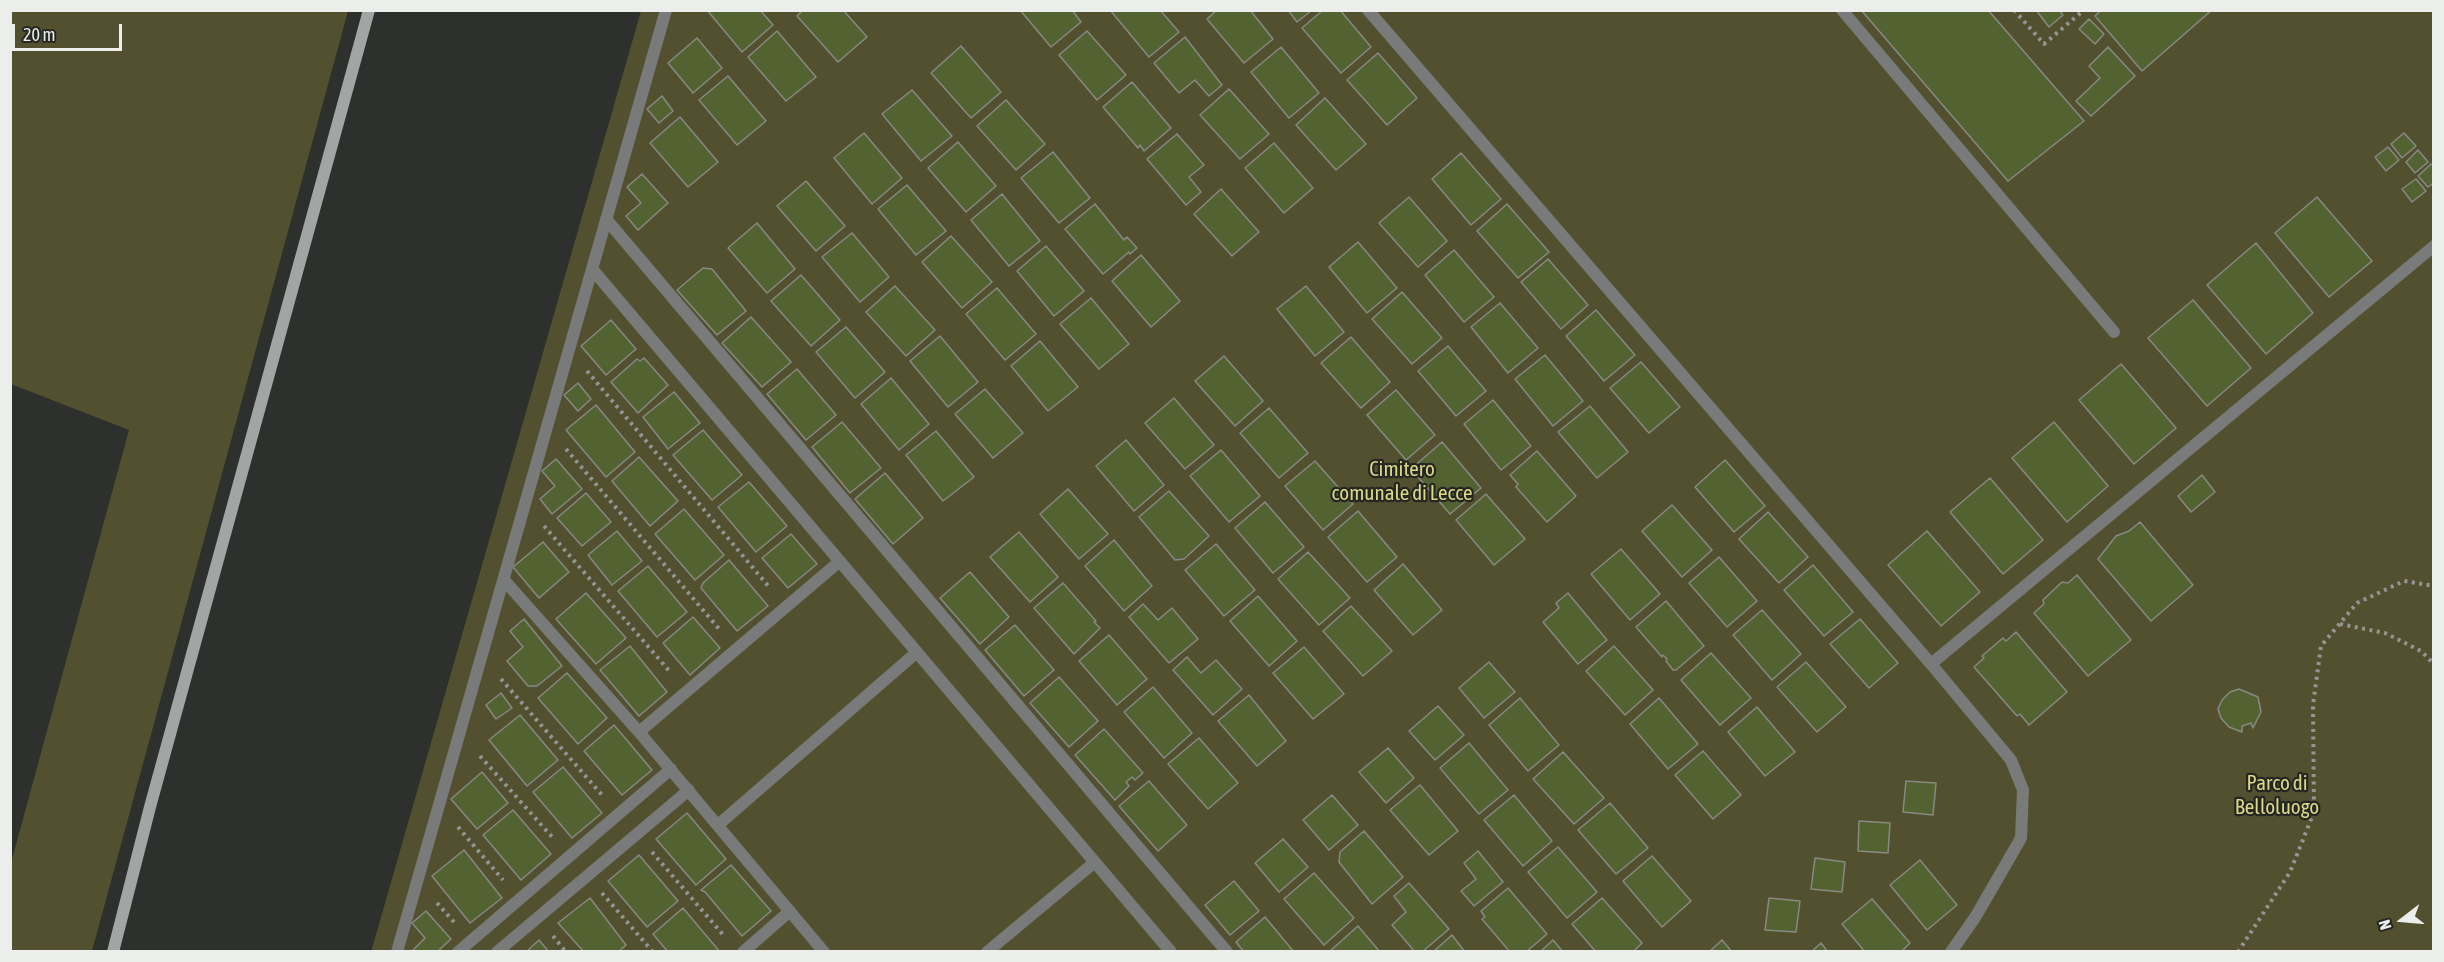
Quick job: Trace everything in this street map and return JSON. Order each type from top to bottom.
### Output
[{"type":"main road","points":[[114,951],[150,807],[369,10]]},
{"type":"lane","points":[[397,951],[666,10]]},
{"type":"lane","points":[[1368,10],[2011,760],[2023,790],[2021,838],[1976,916],[1951,951]]},
{"type":"lane","points":[[1842,10],[2114,332]]},
{"type":"lane","points":[[606,219],[1227,951]]},
{"type":"lane","points":[[1931,664],[2433,246]]},
{"type":"lane","points":[[592,269],[1171,951]]},
{"type":"lane","points":[[639,732],[840,561]]},
{"type":"lane","points":[[504,579],[671,768],[790,911],[819,950]]},
{"type":"lane","points":[[718,825],[917,652]]},
{"type":"lane","points":[[458,951],[671,768]]},
{"type":"lane","points":[[497,951],[689,790]]},
{"type":"lane","points":[[987,951],[1095,862]]},
{"type":"lane","points":[[743,951],[790,911]]},
{"type":"path","points":[[2014,10],[2044,44],[2084,10]]},
{"type":"path","points":[[569,350],[786,607]]},
{"type":"path","points":[[547,427],[736,649]]},
{"type":"path","points":[[525,504],[687,691]]},
{"type":"path","points":[[2238,951],[2290,872],[2313,812],[2313,705],[2321,646],[2357,603],[2404,581],[2433,585]]},
{"type":"path","points":[[2340,624],[2385,633],[2421,651],[2433,664]]},
{"type":"path","points":[[481,657],[619,813]]},
{"type":"path","points":[[460,733],[569,856]]},
{"type":"path","points":[[439,805],[519,899]]},
{"type":"path","points":[[637,834],[730,942]]},
{"type":"path","points":[[587,876],[653,951]]},
{"type":"path","points":[[418,880],[470,941]]},
{"type":"green space","points":[[10,11],[348,11],[92,951],[11,951],[11,863],[129,430],[11,384]]},
{"type":"green space","name":"Cimitero comunale di Lecce","points":[[641,11],[2433,11],[2433,951],[371,952]]},
{"type":"building","points":[[707,10],[760,10],[773,25],[742,52]]},
{"type":"building","points":[[803,10],[843,10],[867,37],[838,62],[797,16]]},
{"type":"building","points":[[1020,10],[1072,10],[1081,22],[1051,47]]},
{"type":"building","points":[[1110,10],[1160,10],[1179,32],[1149,57]]},
{"type":"building","points":[[1217,10],[1250,10],[1273,39],[1244,63],[1207,19]]},
{"type":"building","points":[[1288,10],[1312,10],[1297,22]]},
{"type":"building","points":[[1323,10],[1340,10],[1371,47],[1341,73],[1302,28]]},
{"type":"building","points":[[1861,10],[1988,10],[2084,121],[2008,181]]},
{"type":"building","points":[[2036,10],[2059,10],[2063,15],[2049,27]]},
{"type":"building","points":[[2101,10],[2212,10],[2142,71],[2095,16]]},
{"type":"building","points":[[2089,19],[2104,34],[2095,44],[2079,29]]},
{"type":"building","points":[[777,31],[816,77],[786,101],[748,57]]},
{"type":"building","points":[[1087,31],[1126,75],[1097,100],[1059,55]]},
{"type":"building","points":[[1185,37],[1222,85],[1209,96],[1195,80],[1179,93],[1154,63]]},
{"type":"building","points":[[697,38],[722,68],[693,93],[668,63]]},
{"type":"building","points":[[961,46],[1001,92],[971,118],[931,73]]},
{"type":"building","points":[[1281,47],[1319,93],[1289,118],[1251,72]]},
{"type":"building","points":[[2108,47],[2135,76],[2091,116],[2076,101],[2100,78],[2089,66]]},
{"type":"building","points":[[1378,53],[1417,98],[1387,125],[1347,80]]},
{"type":"building","points":[[728,76],[766,121],[737,145],[699,100]]},
{"type":"building","points":[[1132,82],[1171,128],[1144,151],[1140,145],[1138,148],[1103,107]]},
{"type":"building","points":[[1229,89],[1269,134],[1240,159],[1200,115]]},
{"type":"building","points":[[912,90],[952,136],[921,161],[882,114]]},
{"type":"building","points":[[662,96],[673,111],[659,123],[647,109]]},
{"type":"building","points":[[1325,98],[1366,144],[1336,170],[1296,125]]},
{"type":"building","points":[[1006,100],[1045,144],[1016,170],[977,126]]},
{"type":"building","points":[[680,117],[718,162],[688,187],[650,143]]},
{"type":"building","points":[[864,133],[902,178],[872,204],[834,158]]},
{"type":"building","points":[[2404,133],[2416,146],[2402,158],[2391,144]]},
{"type":"building","points":[[1177,134],[1204,165],[1189,177],[1201,192],[1186,205],[1147,159]]},
{"type":"building","points":[[958,142],[996,186],[966,212],[928,168]]},
{"type":"building","points":[[1274,143],[1313,188],[1284,213],[1245,168]]},
{"type":"building","points":[[2388,147],[2399,160],[2386,171],[2375,157]]},
{"type":"building","points":[[2418,150],[2428,162],[2415,173],[2406,162]]},
{"type":"building","points":[[1053,152],[1090,198],[1059,223],[1021,178]]},
{"type":"building","points":[[1461,153],[1501,199],[1471,225],[1432,179]]},
{"type":"building","points":[[2431,164],[2434,166],[2434,183],[2428,187],[2418,176]]},
{"type":"building","points":[[642,174],[668,203],[638,230],[626,216],[641,203],[627,187]]},
{"type":"building","points":[[2416,179],[2426,191],[2412,202],[2402,189]]},
{"type":"building","points":[[806,181],[845,226],[816,251],[777,206]]},
{"type":"building","points":[[907,185],[946,231],[916,255],[878,209]]},
{"type":"building","points":[[1221,189],[1259,232],[1232,256],[1194,214]]},
{"type":"building","points":[[1002,194],[1040,241],[1009,266],[971,220]]},
{"type":"building","points":[[1409,197],[1447,241],[1418,267],[1379,223]]},
{"type":"building","points":[[2317,197],[2372,261],[2329,297],[2275,233]]},
{"type":"building","points":[[1095,204],[1124,240],[1127,237],[1137,248],[1103,274],[1065,229]]},
{"type":"building","points":[[1507,204],[1549,252],[1518,278],[1477,231]]},
{"type":"building","points":[[757,223],[795,269],[767,293],[728,248]]},
{"type":"building","points":[[852,233],[889,277],[860,302],[822,257]]},
{"type":"building","points":[[951,236],[992,282],[962,308],[922,262]]},
{"type":"building","points":[[1358,242],[1397,288],[1367,313],[1329,267]]},
{"type":"building","points":[[2256,243],[2313,313],[2266,354],[2207,285]]},
{"type":"building","points":[[1046,246],[1084,291],[1054,316],[1017,271]]},
{"type":"building","points":[[1454,250],[1494,297],[1464,322],[1425,275]]},
{"type":"building","points":[[1141,255],[1180,301],[1151,327],[1112,281]]},
{"type":"building","points":[[1548,259],[1588,305],[1561,329],[1521,282]]},
{"type":"building","points":[[703,268],[712,269],[746,311],[717,335],[677,290]]},
{"type":"building","points":[[801,275],[840,320],[811,346],[771,301]]},
{"type":"building","points":[[895,286],[935,330],[906,356],[866,312]]},
{"type":"building","points":[[1306,286],[1344,332],[1315,356],[1277,309]]},
{"type":"building","points":[[997,288],[1036,334],[1005,360],[966,314]]},
{"type":"building","points":[[1402,292],[1442,338],[1412,364],[1372,319]]},
{"type":"building","points":[[1091,298],[1129,344],[1099,369],[1060,324]]},
{"type":"building","points":[[2193,300],[2251,368],[2207,406],[2148,338]]},
{"type":"building","points":[[1500,303],[1538,348],[1508,373],[1471,327]]},
{"type":"building","points":[[1596,310],[1635,355],[1604,381],[1566,336]]},
{"type":"building","points":[[751,317],[791,362],[762,387],[722,343]]},
{"type":"building","points":[[611,320],[636,349],[606,375],[581,346]]},
{"type":"building","points":[[846,327],[885,372],[855,398],[816,352]]},
{"type":"building","points":[[940,336],[978,382],[948,407],[910,361]]},
{"type":"building","points":[[1351,337],[1390,382],[1361,408],[1321,363]]},
{"type":"building","points":[[1040,341],[1078,387],[1048,411],[1011,366]]},
{"type":"building","points":[[1448,346],[1486,391],[1456,416],[1418,371]]},
{"type":"building","points":[[1545,355],[1583,401],[1553,426],[1515,379]]},
{"type":"building","points":[[1224,356],[1263,401],[1235,426],[1195,381]]},
{"type":"building","points":[[644,358],[668,385],[638,413],[611,382],[637,359],[640,361]]},
{"type":"building","points":[[1641,362],[1680,407],[1649,433],[1610,388]]},
{"type":"building","points":[[2121,364],[2176,428],[2134,464],[2079,400]]},
{"type":"building","points":[[797,369],[836,415],[806,440],[767,394]]},
{"type":"building","points":[[891,378],[929,424],[899,450],[861,404]]},
{"type":"building","points":[[578,383],[591,399],[578,411],[564,395]]},
{"type":"building","points":[[985,389],[1023,433],[993,458],[955,414]]},
{"type":"building","points":[[1396,390],[1435,435],[1406,460],[1367,415]]},
{"type":"building","points":[[674,392],[700,423],[668,449],[643,417]]},
{"type":"building","points":[[1174,398],[1214,445],[1185,469],[1145,423]]},
{"type":"building","points":[[1493,400],[1531,446],[1501,470],[1464,424]]},
{"type":"building","points":[[596,405],[635,452],[606,477],[566,430]]},
{"type":"building","points":[[1590,406],[1628,452],[1597,478],[1558,432]]},
{"type":"building","points":[[1269,408],[1308,453],[1279,478],[1240,433]]},
{"type":"building","points":[[842,422],[881,468],[850,493],[812,447]]},
{"type":"building","points":[[2054,422],[2108,486],[2067,522],[2012,458]]},
{"type":"building","points":[[703,430],[742,475],[712,500],[673,455]]},
{"type":"building","points":[[936,431],[974,477],[943,501],[906,455]]},
{"type":"building","points":[[1126,440],[1164,485],[1134,511],[1096,466]]},
{"type":"building","points":[[1442,442],[1481,488],[1450,514],[1411,469]]},
{"type":"building","points":[[1221,450],[1260,496],[1229,522],[1190,476]]},
{"type":"building","points":[[1537,451],[1576,496],[1547,522],[1516,487],[1518,484],[1510,475]]},
{"type":"building","points":[[639,457],[678,501],[650,526],[612,481]]},
{"type":"building","points":[[556,459],[582,489],[552,514],[540,499],[555,486],[542,471]]},
{"type":"building","points":[[1725,460],[1765,506],[1734,532],[1695,487]]},
{"type":"building","points":[[1315,461],[1353,504],[1323,530],[1285,486]]},
{"type":"building","points":[[885,473],[923,518],[893,544],[855,499]]},
{"type":"building","points":[[2202,475],[2215,492],[2191,512],[2178,496]]},
{"type":"building","points":[[1990,478],[2043,540],[2003,574],[1950,512]]},
{"type":"building","points":[[749,482],[787,526],[756,552],[718,507]]},
{"type":"building","points":[[1068,489],[1108,534],[1079,559],[1040,514]]},
{"type":"building","points":[[1169,491],[1209,536],[1184,559],[1175,560],[1139,517]]},
{"type":"building","points":[[586,493],[611,522],[582,546],[557,518]]},
{"type":"building","points":[[1486,494],[1525,539],[1494,565],[1456,520]]},
{"type":"building","points":[[1265,502],[1304,547],[1273,573],[1235,528]]},
{"type":"building","points":[[1672,505],[1712,550],[1682,577],[1642,531]]},
{"type":"building","points":[[684,509],[724,555],[695,580],[655,534]]},
{"type":"building","points":[[1358,511],[1397,557],[1367,582],[1328,537]]},
{"type":"building","points":[[1768,512],[1808,557],[1779,583],[1739,539]]},
{"type":"building","points":[[2140,522],[2193,585],[2151,621],[2098,559],[2116,536],[2129,531]]},
{"type":"building","points":[[617,531],[642,561],[612,585],[588,555]]},
{"type":"building","points":[[1927,531],[1980,592],[1941,626],[1888,565]]},
{"type":"building","points":[[1019,532],[1058,577],[1030,602],[990,557]]},
{"type":"building","points":[[791,534],[817,564],[788,588],[762,558]]},
{"type":"building","points":[[1114,540],[1152,586],[1124,611],[1085,566]]},
{"type":"building","points":[[543,542],[569,572],[539,598],[513,567]]},
{"type":"building","points":[[1216,544],[1255,590],[1224,616],[1185,570]]},
{"type":"building","points":[[1621,549],[1660,594],[1630,620],[1591,574]]},
{"type":"building","points":[[1308,552],[1350,598],[1319,625],[1278,579]]},
{"type":"building","points":[[1719,557],[1757,601],[1727,627],[1689,583]]},
{"type":"building","points":[[729,560],[768,606],[737,631],[701,588],[703,583]]},
{"type":"building","points":[[1403,564],[1442,610],[1413,635],[1374,590]]},
{"type":"building","points":[[1813,565],[1853,612],[1824,636],[1784,590]]},
{"type":"building","points":[[648,566],[687,612],[657,637],[618,591]]},
{"type":"building","points":[[970,572],[1009,617],[980,644],[940,598]]},
{"type":"building","points":[[2077,575],[2131,640],[2088,676],[2034,613],[2044,604],[2043,600],[2062,582],[2068,583]]},
{"type":"building","points":[[1063,583],[1100,628],[1074,654],[1034,608]]},
{"type":"building","points":[[586,593],[626,638],[596,664],[556,619]]},
{"type":"building","points":[[1568,593],[1607,640],[1578,664],[1543,622],[1559,608],[1556,603]]},
{"type":"building","points":[[1258,596],[1297,641],[1269,666],[1230,621]]},
{"type":"building","points":[[1666,601],[1704,646],[1676,670],[1673,670],[1666,661],[1667,659],[1663,655],[1662,657],[1636,627]]},
{"type":"building","points":[[1143,604],[1158,620],[1172,608],[1198,639],[1169,663],[1129,617]]},
{"type":"building","points":[[1351,606],[1392,651],[1363,676],[1323,631]]},
{"type":"building","points":[[1762,610],[1801,654],[1772,680],[1733,635]]},
{"type":"building","points":[[693,617],[720,648],[690,675],[663,643]]},
{"type":"building","points":[[524,619],[562,666],[537,686],[528,686],[507,661],[523,647],[510,631]]},
{"type":"building","points":[[1860,619],[1898,663],[1869,688],[1830,644]]},
{"type":"building","points":[[1015,625],[1054,670],[1024,696],[985,650]]},
{"type":"building","points":[[2016,632],[2067,692],[2029,725],[2020,714],[2017,716],[1974,667],[1984,658],[1982,656],[2003,638],[2006,641]]},
{"type":"building","points":[[1109,635],[1147,679],[1117,705],[1079,661]]},
{"type":"building","points":[[630,646],[667,692],[639,716],[600,670]]},
{"type":"building","points":[[1614,646],[1653,690],[1625,715],[1586,671]]},
{"type":"building","points":[[1304,647],[1344,694],[1313,719],[1273,673]]},
{"type":"building","points":[[1711,653],[1751,698],[1720,725],[1681,680]]},
{"type":"building","points":[[1187,657],[1201,673],[1216,660],[1242,689],[1213,715],[1173,670]]},
{"type":"building","points":[[1489,662],[1515,692],[1484,718],[1459,688]]},
{"type":"building","points":[[1806,662],[1846,707],[1817,732],[1777,687]]},
{"type":"building","points":[[567,673],[607,718],[578,744],[538,698]]},
{"type":"building","points":[[1059,677],[1098,721],[1069,747],[1030,703]]},
{"type":"building","points":[[1153,687],[1192,733],[1164,758],[1124,712]]},
{"type":"building","points":[[2239,689],[2258,697],[2261,712],[2253,728],[2251,723],[2242,726],[2242,732],[2229,727],[2221,718],[2218,709],[2222,700],[2230,692]]},
{"type":"building","points":[[501,693],[512,708],[496,719],[486,705]]},
{"type":"building","points":[[1249,695],[1286,741],[1257,766],[1218,721]]},
{"type":"building","points":[[1520,698],[1559,745],[1528,771],[1489,725]]},
{"type":"building","points":[[1659,698],[1698,744],[1668,769],[1630,724]]},
{"type":"building","points":[[1438,706],[1464,735],[1435,760],[1409,731]]},
{"type":"building","points":[[1757,707],[1795,752],[1765,776],[1728,732]]},
{"type":"building","points":[[520,715],[558,760],[527,786],[489,740]]},
{"type":"building","points":[[614,725],[652,770],[622,795],[584,751]]},
{"type":"building","points":[[1104,729],[1143,773],[1135,780],[1132,777],[1126,782],[1129,786],[1115,800],[1075,755]]},
{"type":"building","points":[[1199,738],[1238,783],[1208,809],[1168,764]]},
{"type":"building","points":[[1469,743],[1508,790],[1479,814],[1440,768]]},
{"type":"building","points":[[1388,748],[1414,778],[1386,803],[1359,772]]},
{"type":"building","points":[[1703,751],[1741,795],[1713,819],[1675,775]]},
{"type":"building","points":[[1563,752],[1604,798],[1574,824],[1533,779]]},
{"type":"building","points":[[563,767],[602,813],[572,838],[533,792]]},
{"type":"building","points":[[482,772],[508,803],[477,829],[451,799]]},
{"type":"building","points":[[1149,781],[1187,825],[1158,851],[1119,806]]},
{"type":"building","points":[[1906,781],[1936,783],[1933,815],[1903,812]]},
{"type":"building","points":[[1420,785],[1458,831],[1429,855],[1390,810]]},
{"type":"building","points":[[1332,795],[1358,825],[1329,850],[1303,820]]},
{"type":"building","points":[[1514,795],[1552,841],[1523,866],[1484,820]]},
{"type":"building","points":[[1610,803],[1648,848],[1616,874],[1578,830]]},
{"type":"building","points":[[513,810],[551,854],[521,880],[483,835]]},
{"type":"building","points":[[687,813],[726,859],[696,885],[656,839]]},
{"type":"building","points":[[1859,821],[1890,823],[1888,853],[1858,851]]},
{"type":"building","points":[[1364,831],[1403,877],[1372,904],[1339,862],[1340,852]]},
{"type":"building","points":[[1283,839],[1308,867],[1279,892],[1255,863]]},
{"type":"building","points":[[1558,847],[1597,892],[1567,918],[1528,872]]},
{"type":"building","points":[[464,850],[502,898],[470,923],[432,876]]},
{"type":"building","points":[[1478,851],[1503,882],[1474,906],[1461,891],[1476,879],[1464,863]]},
{"type":"building","points":[[639,855],[678,901],[647,927],[608,881]]},
{"type":"building","points":[[1652,856],[1691,901],[1662,927],[1623,881]]},
{"type":"building","points":[[1815,858],[1845,862],[1842,892],[1811,889]]},
{"type":"building","points":[[1920,860],[1957,905],[1927,930],[1890,885]]},
{"type":"building","points":[[731,865],[771,911],[742,936],[701,890]]},
{"type":"building","points":[[1314,873],[1354,918],[1324,945],[1284,899]]},
{"type":"building","points":[[1234,881],[1259,911],[1230,935],[1205,905]]},
{"type":"building","points":[[1409,883],[1449,929],[1422,952],[1415,952],[1392,925],[1406,912],[1394,896]]},
{"type":"building","points":[[1508,888],[1547,934],[1526,952],[1510,952],[1482,919],[1485,917],[1481,911]]},
{"type":"building","points":[[590,898],[626,945],[618,952],[584,952],[558,923]]},
{"type":"building","points":[[1602,898],[1642,943],[1633,952],[1596,952],[1572,924]]},
{"type":"building","points":[[1769,898],[1800,901],[1796,932],[1765,930]]},
{"type":"building","points":[[1872,899],[1910,943],[1901,952],[1865,952],[1842,924]]},
{"type":"building","points":[[683,908],[720,952],[668,952],[653,934]]},
{"type":"building","points":[[426,911],[451,939],[437,952],[411,952],[425,938],[412,923]]},
{"type":"building","points":[[1265,917],[1294,952],[1244,952],[1236,942]]},
{"type":"building","points":[[1358,926],[1380,952],[1329,952]]},
{"type":"building","points":[[1452,935],[1465,952],[1433,952]]},
{"type":"building","points":[[539,940],[549,952],[526,952]]},
{"type":"building","points":[[1553,940],[1563,952],[1540,952]]},
{"type":"building","points":[[1722,940],[1732,952],[1709,952]]},
{"type":"building","points":[[1821,943],[1828,952],[1811,952]]},
{"type":"park label","name":"Parco di Belloluogo","points":[[2277,795]]}]
